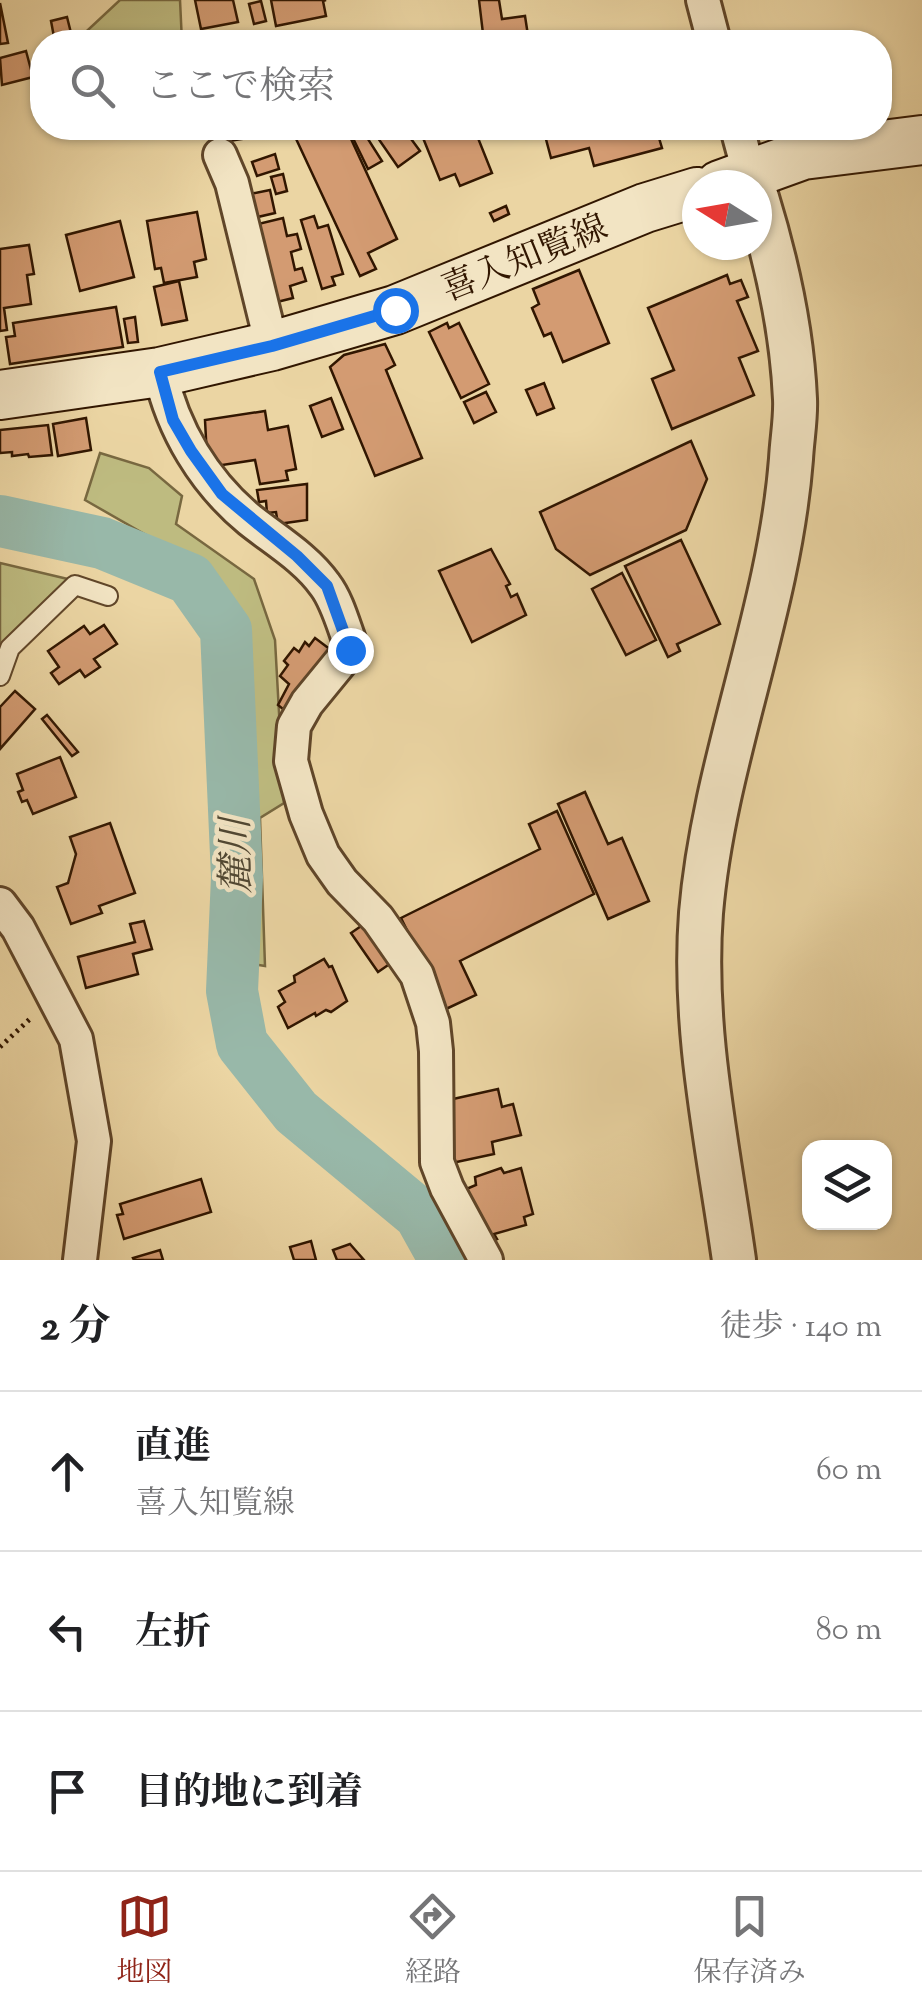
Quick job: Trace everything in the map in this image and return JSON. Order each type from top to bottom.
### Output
[{"type":"main road","points":[[772,172],[803,155],[922,140]]},
{"type":"main road","name":"喜入知覧線","points":[[0,395],[160,372],[272,346],[395,310],[645,208],[682,197]]},
{"type":"street","points":[[702,0],[711,30]]},
{"type":"street","points":[[739,140],[743,170]]},
{"type":"street","points":[[220,155],[232,183],[272,346]]},
{"type":"street","points":[[734,1260],[698,1007],[701,912],[718,811],[768,606],[788,503],[795,401],[772,250]]},
{"type":"street","points":[[160,372],[173,420],[191,451],[222,494],[327,586],[352,648],[307,703],[294,726],[290,761],[323,855],[342,882],[378,919],[418,974],[433,1022],[437,1162],[486,1260]]},
{"type":"street","points":[[0,904],[18,928],[76,1039],[94,1142],[80,1260]]},
{"type":"lane","points":[[0,676],[10,648],[75,585],[108,596]]},
{"type":"path","points":[[0,1047],[55,996]]},
{"type":"shaded area","points":[[120,0],[180,0],[181,30],[88,30]]},
{"type":"shaded area","points":[[100,453],[149,468],[182,496],[176,524],[254,579],[275,640],[284,803],[260,818],[265,966],[253,964],[249,738],[239,623],[207,570],[85,500]]},
{"type":"shaded area","points":[[0,563],[72,580],[0,653]]},
{"type":"building","points":[[195,0],[233,0],[238,22],[201,29]]},
{"type":"building","points":[[271,0],[326,0],[326,16],[276,26]]},
{"type":"building","points":[[479,0],[499,0],[502,19],[525,16],[527,30],[483,30]]},
{"type":"building","points":[[261,1],[266,21],[254,24],[249,4]]},
{"type":"building","points":[[0,3],[8,43],[0,44]]},
{"type":"building","points":[[67,17],[70,30],[53,30],[51,21]]},
{"type":"building","points":[[26,51],[30,78],[2,85],[0,58]]},
{"type":"building","points":[[297,140],[352,140],[397,239],[368,253],[376,269],[360,276]]},
{"type":"building","points":[[354,140],[369,140],[382,161],[368,169]]},
{"type":"building","points":[[379,140],[412,140],[420,151],[398,167]]},
{"type":"building","points":[[424,140],[479,140],[492,173],[460,186],[455,174],[440,180]]},
{"type":"building","points":[[546,140],[660,140],[662,148],[594,166],[589,148],[551,158]]},
{"type":"building","points":[[275,154],[279,169],[257,176],[252,162]]},
{"type":"building","points":[[283,174],[287,191],[276,194],[271,177]]},
{"type":"building","points":[[270,190],[275,213],[249,219],[245,195]]},
{"type":"building","points":[[506,206],[509,214],[494,221],[490,213]]},
{"type":"building","points":[[197,212],[206,259],[194,262],[197,277],[164,283],[161,268],[155,269],[147,221]]},
{"type":"building","points":[[314,216],[318,228],[328,225],[343,274],[332,277],[335,285],[322,289],[301,220]]},
{"type":"building","points":[[283,218],[287,236],[297,234],[301,249],[291,252],[295,270],[302,268],[306,281],[290,286],[293,298],[273,303],[254,225]]},
{"type":"building","points":[[120,221],[134,277],[80,291],[66,235]]},
{"type":"building","points":[[29,245],[34,274],[27,275],[31,304],[4,308],[7,330],[0,331],[0,249]]},
{"type":"building","points":[[579,270],[609,343],[563,362],[551,333],[544,336],[532,308],[539,304],[533,289]]},
{"type":"building","points":[[727,275],[730,284],[741,280],[748,297],[737,301],[758,351],[739,358],[754,395],[672,429],[652,379],[674,370],[648,308]]},
{"type":"building","points":[[179,281],[187,320],[162,325],[154,287]]},
{"type":"building","points":[[116,307],[123,347],[10,364],[6,337],[15,336],[13,323]]},
{"type":"building","points":[[135,317],[138,342],[128,343],[124,319]]},
{"type":"building","points":[[447,323],[449,328],[459,323],[489,384],[461,398],[429,332]]},
{"type":"building","points":[[385,344],[395,365],[386,370],[422,458],[375,476],[330,367],[344,355]]},
{"type":"building","points":[[544,383],[554,408],[537,415],[526,390]]},
{"type":"building","points":[[486,392],[496,412],[474,423],[464,402]]},
{"type":"building","points":[[331,398],[343,429],[322,437],[310,406]]},
{"type":"building","points":[[265,411],[268,430],[288,426],[296,469],[286,471],[288,480],[260,484],[255,460],[216,466],[207,458],[205,420]]},
{"type":"building","points":[[86,418],[91,450],[58,456],[53,424]]},
{"type":"building","points":[[48,425],[52,455],[0,453],[0,430]]},
{"type":"building","points":[[691,441],[707,479],[686,530],[590,575],[556,549],[540,512]]},
{"type":"building","points":[[307,484],[307,520],[278,524],[276,512],[267,513],[266,501],[259,502],[257,490]]},
{"type":"building","points":[[681,540],[720,624],[677,644],[680,651],[668,657],[625,566]]},
{"type":"building","points":[[491,549],[510,584],[506,586],[511,597],[517,594],[526,615],[472,642],[439,571]]},
{"type":"building","points":[[622,573],[656,640],[626,655],[592,589]]},
{"type":"building","points":[[104,625],[117,644],[94,659],[100,667],[85,677],[80,670],[59,684],[51,673],[59,667],[48,651],[84,626],[90,634]]},
{"type":"building","points":[[315,638],[335,653],[289,714],[278,705],[289,684],[280,676],[288,665],[284,661],[294,648],[299,652],[305,642],[309,646]]},
{"type":"building","points":[[15,691],[35,709],[0,749],[0,707]]},
{"type":"building","points":[[47,715],[78,752],[72,756],[42,719]]},
{"type":"building","points":[[60,757],[76,797],[33,814],[18,792],[23,790],[17,774]]},
{"type":"building","points":[[585,792],[608,844],[622,838],[649,901],[608,919],[558,804]]},
{"type":"building","points":[[557,811],[594,894],[460,961],[476,995],[446,1009],[401,918],[540,849],[529,824]]},
{"type":"building","points":[[110,823],[135,893],[99,906],[102,913],[71,924],[57,887],[68,883],[76,854],[70,837]]},
{"type":"building","points":[[144,921],[152,949],[133,954],[138,974],[86,988],[78,957],[135,942],[130,924]]},
{"type":"building","points":[[367,922],[394,961],[378,972],[351,933]]},
{"type":"building","points":[[324,959],[332,966],[347,1001],[331,1012],[326,1010],[316,1016],[315,1013],[288,1028],[278,1007],[285,1002],[279,991],[295,982],[294,976]]},
{"type":"building","points":[[498,1089],[502,1107],[513,1104],[521,1135],[492,1142],[494,1154],[452,1163],[444,1101]]},
{"type":"building","points":[[501,1168],[504,1173],[521,1168],[533,1214],[524,1217],[526,1225],[494,1234],[497,1239],[486,1243],[464,1190],[476,1185],[475,1177]]},
{"type":"building","points":[[201,1179],[211,1212],[124,1239],[117,1215],[123,1214],[120,1204]]},
{"type":"building","points":[[311,1241],[316,1260],[294,1260],[290,1247]]},
{"type":"building","points":[[350,1244],[364,1260],[337,1260],[333,1250]]},
{"type":"building","points":[[160,1250],[163,1260],[133,1258]]},
{"type":"waterway","name":"麓川","points":[[0,521],[102,543],[190,579],[226,630],[237,877],[232,991],[242,1044],[296,1112],[420,1215],[445,1260]]},
{"type":"route","points":[[350,650],[327,586],[222,494],[191,451],[173,420],[160,372],[272,346],[395,310]]}]
